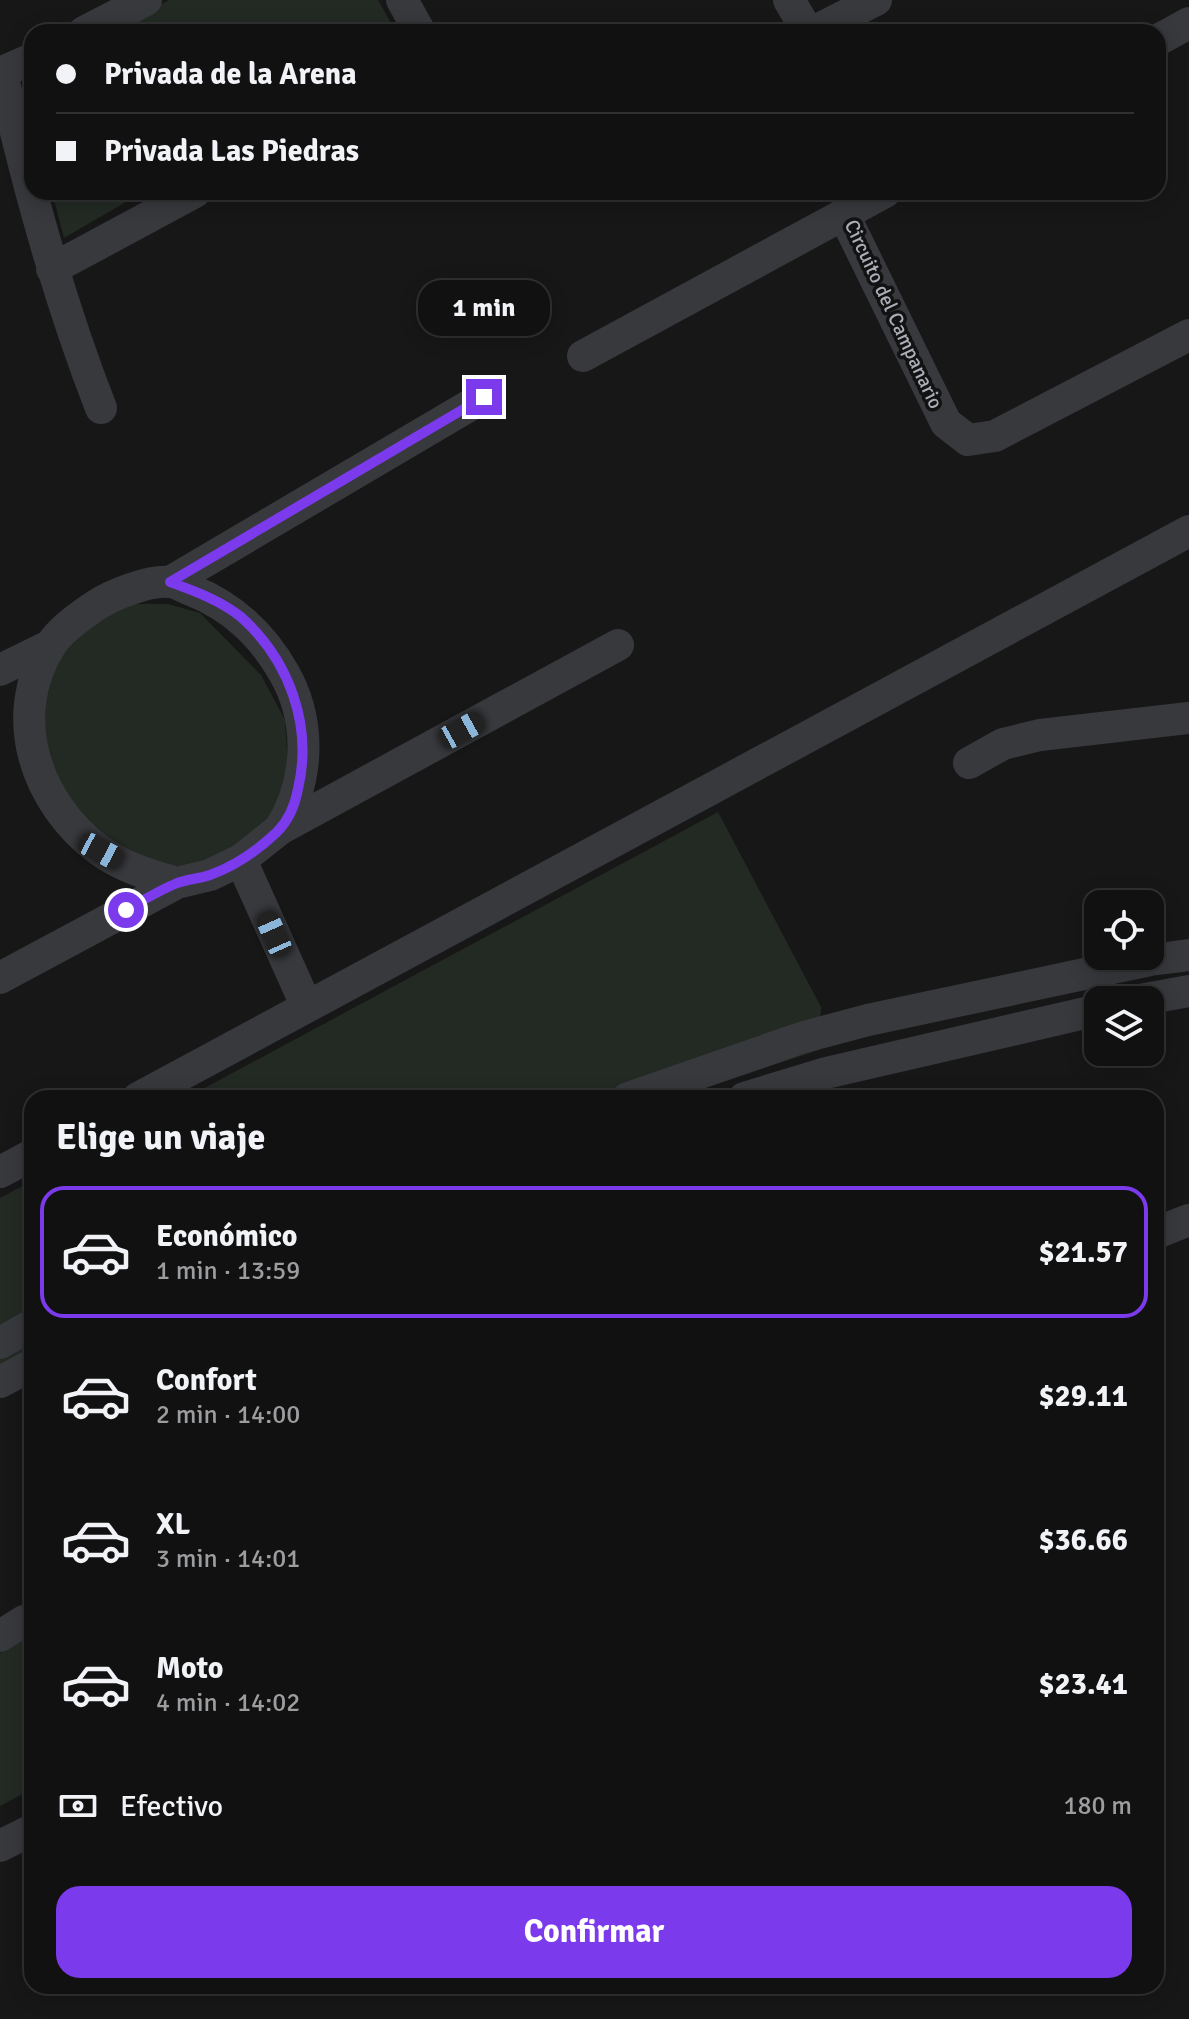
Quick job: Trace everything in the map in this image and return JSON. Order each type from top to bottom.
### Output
[{"type":"street","points":[[100,24],[146,0]]},
{"type":"street","points":[[402,0],[416,24]]},
{"type":"street","points":[[789,0],[806,24]]},
{"type":"street","points":[[827,24],[876,0]]},
{"type":"street","points":[[1166,36],[1189,23]]},
{"type":"street","points":[[24,63],[1,73],[24,170]]},
{"type":"street","points":[[32,200],[69,326],[101,408]]},
{"type":"street","points":[[52,269],[180,200]]},
{"type":"street","name":"Circuito del Campanario","points":[[871,200],[844,215],[946,423],[968,440],[995,436],[1189,335]]},
{"type":"street","points":[[583,356],[844,215]]},
{"type":"street","points":[[177,883],[139,872],[101,851],[69,824],[45,789],[31,751],[28,713],[35,677],[51,645],[70,623],[106,598],[150,584],[170,582],[484,397]]},
{"type":"street","points":[[153,1090],[1189,531]]},
{"type":"street","points":[[170,582],[214,599],[240,617],[270,648],[291,685],[302,724],[304,766],[294,806],[280,829]]},
{"type":"street","points":[[0,670],[51,645]]},
{"type":"street","points":[[0,978],[177,883],[210,875],[241,860],[280,829],[618,645]]},
{"type":"street","points":[[969,763],[1003,744],[1040,735],[1189,718]]},
{"type":"street","points":[[241,860],[307,1007]]},
{"type":"street","points":[[651,1090],[804,1037],[868,1020],[1150,960],[1189,955]]},
{"type":"street","points":[[1164,996],[1189,991]]},
{"type":"street","points":[[770,1090],[826,1073],[1084,1013]]},
{"type":"street","points":[[0,1172],[24,1159]]},
{"type":"street","points":[[0,1343],[24,1330]]},
{"type":"street","points":[[0,1382],[24,1369]]},
{"type":"street","points":[[0,1636],[24,1621]]},
{"type":"street","points":[[0,1846],[24,1834]]},
{"type":"shaded area","points":[[169,0],[378,0],[392,24],[125,24]]},
{"type":"shaded area","points":[[54,200],[129,200],[64,238]]},
{"type":"shaded area","points":[[135,604],[168,604],[200,613],[261,675],[285,720],[288,767],[278,813],[248,846],[160,876],[86,837],[38,754],[50,669],[74,636],[114,611]]},
{"type":"shaded area","points":[[718,812],[821,1007],[819,1050],[698,1090],[201,1090]]},
{"type":"shaded area","points":[[24,1185],[24,1363],[0,1374],[0,1198]]},
{"type":"shaded area","points":[[24,1637],[24,1793],[0,1806],[0,1653]]},
{"type":"route","points":[[126,910],[177,883],[210,875],[262,846],[280,829],[294,806],[304,766],[302,724],[291,685],[270,648],[240,617],[214,599],[170,582],[484,397]]}]
